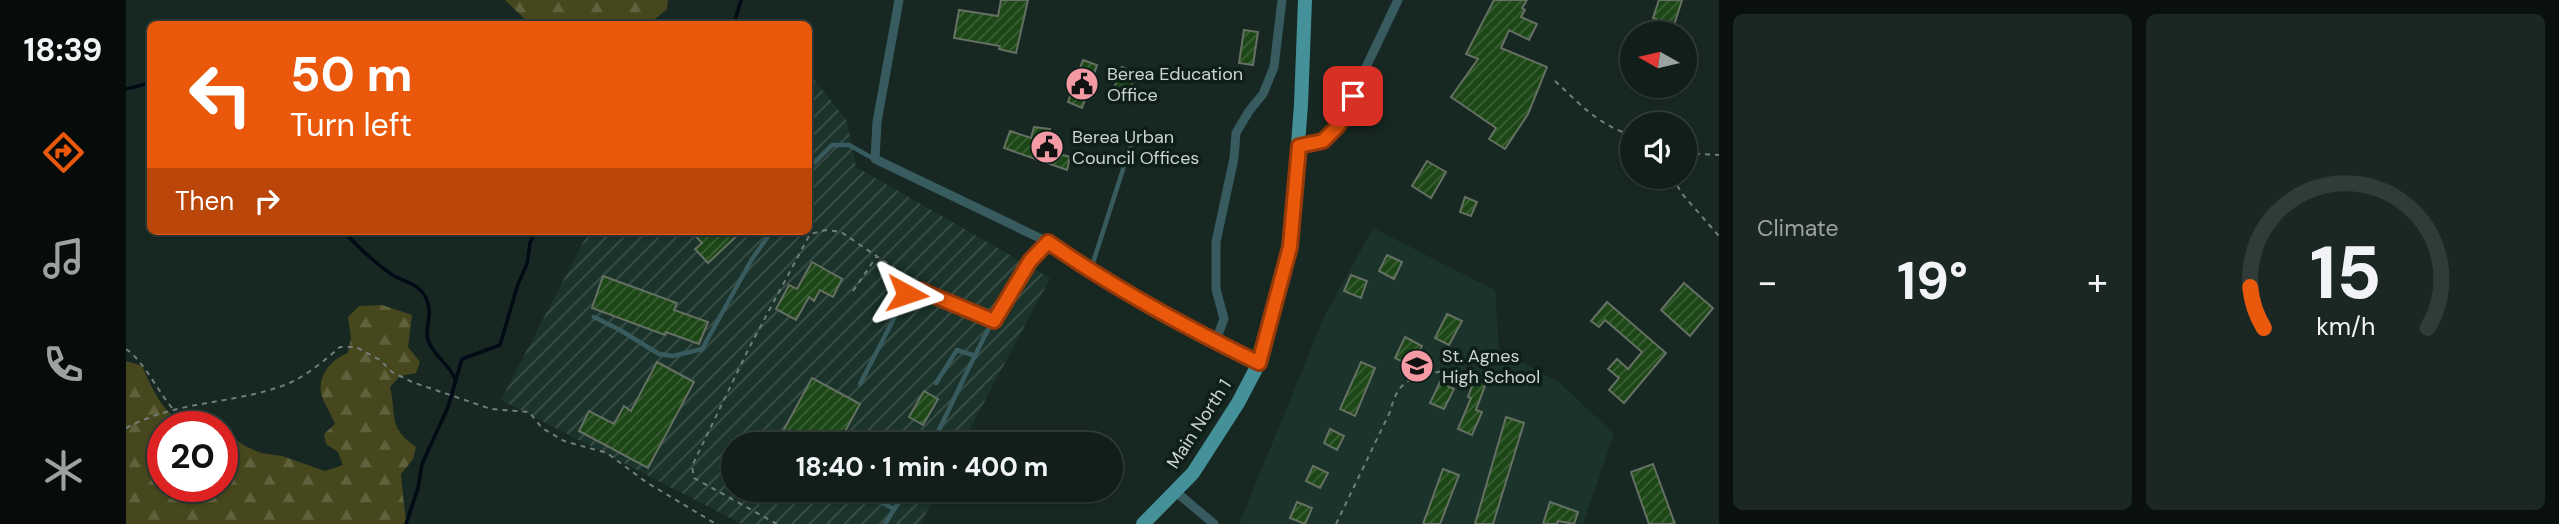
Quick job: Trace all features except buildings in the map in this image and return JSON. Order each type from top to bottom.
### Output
[{"type":"main road","name":"Main North 1","points":[[1143,524],[1193,473],[1259,363],[1290,247],[1299,146],[1305,0]]},
{"type":"street","points":[[899,0],[877,122],[875,159],[1048,242],[1091,270],[1259,363]]},
{"type":"street","points":[[1216,340],[1224,319],[1216,289],[1216,242],[1234,158],[1236,133],[1263,94],[1275,67],[1282,0]]},
{"type":"street","points":[[1299,146],[1323,141],[1338,126],[1398,0]]},
{"type":"street","points":[[1175,491],[1207,522]]},
{"type":"lane","points":[[1091,270],[1135,132]]},
{"type":"lane","points":[[812,165],[832,145],[840,144],[849,145],[875,159]]},
{"type":"lane","points":[[594,317],[659,354],[673,356],[702,349],[752,258],[769,235]]},
{"type":"lane","points":[[938,432],[994,321],[1030,261],[1048,242]]},
{"type":"lane","points":[[860,384],[902,303],[912,290],[920,290],[994,321]]},
{"type":"lane","points":[[936,383],[957,351],[976,356]]},
{"type":"lane","points":[[880,502],[894,509]]},
{"type":"lane","points":[[885,524],[898,502]]},
{"type":"path","points":[[1555,81],[1600,121],[1620,131]]},
{"type":"path","points":[[1697,154],[1719,155]]},
{"type":"path","points":[[1680,189],[1719,236]]},
{"type":"path","points":[[812,234],[826,230],[841,232],[910,277],[920,290]]},
{"type":"path","points":[[777,524],[694,478],[692,466],[749,348],[809,235]]},
{"type":"path","points":[[853,291],[877,255]]},
{"type":"path","points":[[126,428],[156,413],[285,386],[325,361],[340,347],[356,347],[380,360],[392,372],[412,382],[491,409],[529,412],[542,428],[564,441],[607,453],[646,482],[716,524]]},
{"type":"path","points":[[126,349],[133,354],[173,409]]},
{"type":"path","points":[[1336,524],[1390,412],[1394,397],[1407,380],[1442,372]]},
{"type":"shaded area","points":[[812,77],[847,121],[856,167],[1050,278],[968,432],[721,432],[721,502],[932,502],[920,524],[742,524],[501,400],[587,235],[812,235]]},
{"type":"shaded area","name":"St. Agnes High School","points":[[1373,228],[1495,290],[1499,349],[1560,383],[1614,434],[1583,524],[1239,524],[1325,315]]},
{"type":"green space","points":[[505,0],[668,0],[667,9],[653,21],[527,21]]},
{"type":"green space","points":[[382,305],[412,315],[408,347],[420,362],[416,373],[400,376],[390,387],[397,427],[416,447],[413,459],[401,474],[407,524],[126,524],[126,361],[142,366],[150,384],[168,411],[147,411],[147,502],[238,502],[238,441],[261,453],[282,456],[325,471],[343,465],[338,452],[326,444],[324,434],[335,424],[322,396],[321,386],[324,373],[332,363],[348,353],[351,338],[348,317],[359,306]]},
{"type":"waterway","points":[[735,21],[741,0]]},
{"type":"waterway","points":[[126,89],[147,84]]},
{"type":"waterway","points":[[347,235],[385,269],[423,293],[429,309],[428,340],[433,351],[455,379]]},
{"type":"waterway","points":[[406,524],[418,488],[422,464],[448,407],[462,359],[500,345],[518,284],[527,264],[533,235]]},
{"type":"place","name":"Berea Education Office","points":[[1082,84]]},
{"type":"place","name":"Berea Urban Council Offices","points":[[1047,147]]},
{"type":"place","name":"St. Agnes High School","points":[[1417,366]]},
{"type":"route","points":[[907,294],[912,290],[920,290],[994,321],[1030,261],[1048,242],[1080,264],[1259,363],[1290,247],[1299,146],[1323,141],[1338,126],[1353,96]]}]
